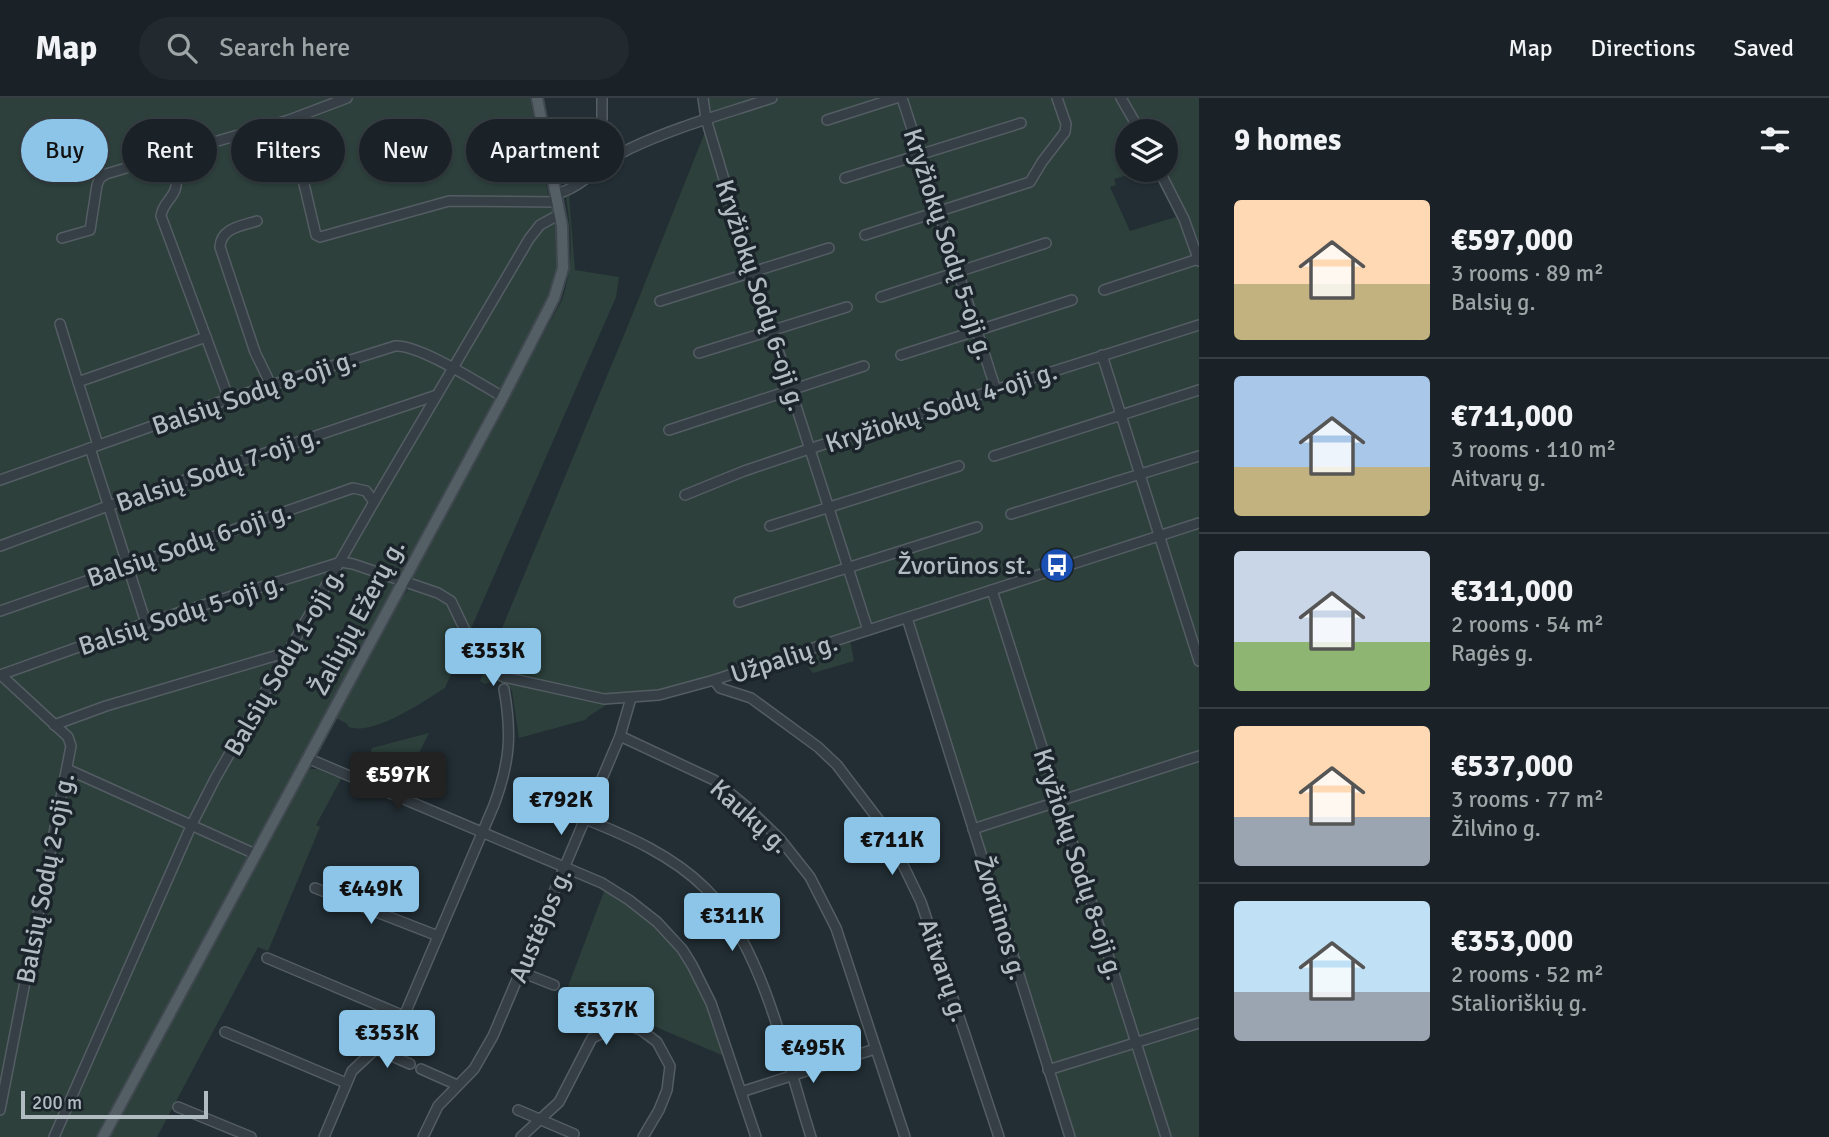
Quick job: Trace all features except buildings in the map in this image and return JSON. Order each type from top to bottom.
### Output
[{"type":"main road","name":"Žaliųjų Ežerų g.","points":[[103,1137],[503,397],[560,282],[564,256],[558,204],[537,98]]},
{"type":"street","points":[[292,119],[347,98]]},
{"type":"street","points":[[602,98],[603,119]]},
{"type":"street","name":"Kryžiokų Sodų 6-oji g.","points":[[703,98],[706,120],[868,631]]},
{"type":"street","name":"Balsių Sodų 1-oji g.","points":[[624,152],[645,142],[772,98]]},
{"type":"street","points":[[827,120],[896,98]]},
{"type":"street","name":"Kryžiokų Sodų 5-oji g.","points":[[902,98],[996,390]]},
{"type":"street","points":[[865,235],[1030,182],[1065,132],[1066,124],[1057,98]]},
{"type":"street","points":[[1121,98],[1133,119]]},
{"type":"street","points":[[845,178],[1021,123]]},
{"type":"street","points":[[62,238],[90,230],[100,178],[122,169]]},
{"type":"street","points":[[176,182],[176,188],[163,206],[161,216],[229,399]]},
{"type":"street","points":[[304,182],[316,235],[320,237],[449,201],[558,204]]},
{"type":"street","name":"Balsių Sodų 1-oji g.","points":[[54,1137],[192,824],[374,502],[528,239],[568,190],[579,182]]},
{"type":"street","points":[[1104,290],[1199,260],[1184,219],[1165,182]]},
{"type":"street","points":[[257,221],[225,232],[220,238],[220,247],[256,352],[271,385]]},
{"type":"street","points":[[881,297],[1046,243]]},
{"type":"street","points":[[660,301],[829,248]]},
{"type":"street","points":[[901,355],[1072,300]]},
{"type":"street","points":[[699,353],[847,306]]},
{"type":"street","points":[[60,324],[78,382],[108,506],[146,623]]},
{"type":"street","name":"Kryžiokų Sodų 4-oji g.","points":[[685,495],[809,449],[1199,325]]},
{"type":"street","points":[[78,382],[206,337]]},
{"type":"street","name":"Balsių Sodų 8-oji g.","points":[[0,480],[229,399],[398,346],[421,353],[503,397]]},
{"type":"street","points":[[1101,355],[1199,661]]},
{"type":"street","points":[[669,430],[864,366]]},
{"type":"street","points":[[995,456],[1199,390]]},
{"type":"street","name":"Balsių Sodų 7-oji g.","points":[[0,546],[108,506],[437,396]]},
{"type":"street","points":[[1011,514],[1199,456]]},
{"type":"street","points":[[771,526],[960,466]]},
{"type":"street","name":"Balsių Sodų 6-oji g.","points":[[0,611],[353,488],[366,491],[374,502]]},
{"type":"street","name":"Užpalių g.","points":[[402,582],[438,593],[451,601],[474,649],[488,668],[505,677],[582,696],[604,699],[631,698],[670,693],[714,680],[1199,523]]},
{"type":"street","points":[[739,601],[976,527]]},
{"type":"street","points":[[341,562],[402,582]]},
{"type":"street","name":"Balsių Sodų 5-oji g.","points":[[0,675],[146,623],[341,562]]},
{"type":"street","name":"Kryžiokų Sodų 8-oji g.","points":[[992,590],[1166,1137]]},
{"type":"street","name":"Žvorūnos g.","points":[[907,618],[1070,1137]]},
{"type":"street","points":[[54,725],[106,706],[288,652]]},
{"type":"street","name":"Balsių Sodų 2-oji g.","points":[[0,675],[71,742],[0,1110]]},
{"type":"street","name":"Aitvarų g.","points":[[714,680],[720,688],[751,698],[817,747],[845,775],[878,819],[921,902],[999,1137]]},
{"type":"street","points":[[324,1137],[352,1071],[397,1029],[404,1016],[494,805],[507,765],[509,737],[504,689]]},
{"type":"street","name":"Austėjos g.","points":[[423,1137],[438,1106],[474,1069],[484,1054],[620,736],[631,698]]},
{"type":"street","name":"Kaukų g.","points":[[620,736],[714,780],[748,808],[797,859],[821,895],[836,928],[905,1137]]},
{"type":"street","points":[[974,830],[1199,756]]},
{"type":"street","points":[[307,758],[602,883],[657,922],[682,949],[711,1003],[756,1137]]},
{"type":"street","points":[[66,769],[255,854]]},
{"type":"street","points":[[585,819],[632,840],[679,866],[719,904],[736,928],[754,966],[811,1137]]},
{"type":"street","points":[[315,888],[438,936]]},
{"type":"street","points":[[267,958],[404,1016]]},
{"type":"street","points":[[521,972],[554,985]]},
{"type":"street","points":[[1048,1070],[1199,1023]]},
{"type":"street","points":[[521,1137],[564,1094],[592,1038],[618,1026],[628,1025],[651,1036],[670,1066],[670,1077],[662,1103],[643,1137]]},
{"type":"street","points":[[225,1032],[346,1083]]},
{"type":"street","points":[[376,1049],[410,1064]]},
{"type":"street","points":[[741,1092],[875,1049]]},
{"type":"street","points":[[421,1069],[457,1085]]},
{"type":"street","points":[[178,1107],[251,1137]]},
{"type":"street","points":[[518,1110],[574,1134]]},
{"type":"green space","points":[[0,98],[530,98],[534,119],[466,119],[466,182],[546,182],[559,231],[560,253],[556,286],[100,1137],[0,1137]]},
{"type":"green space","points":[[699,98],[1199,98],[1199,1137],[1073,1137],[903,616],[719,675],[666,688],[667,697],[608,703],[585,720],[519,738],[512,691],[508,684],[495,681],[485,684],[480,681],[629,323],[705,132]]},
{"type":"green space","points":[[569,195],[575,270],[619,277],[616,297],[445,688],[385,722],[372,727],[349,727],[336,718],[402,596],[412,583],[410,578],[562,300],[570,262],[571,237],[566,198]]},
{"type":"green space","points":[[850,640],[854,661],[813,673],[800,657]]},
{"type":"green space","points":[[429,733],[400,791],[363,775],[372,748]]},
{"type":"green space","points":[[311,769],[341,779],[316,825],[320,827],[268,951],[258,947],[157,1137],[108,1137],[307,771]]},
{"type":"green space","points":[[605,889],[648,920],[683,959],[705,998],[724,1056],[567,989]]},
{"type":"place","name":"Žvorūnos st.","points":[[1057,565]]}]
